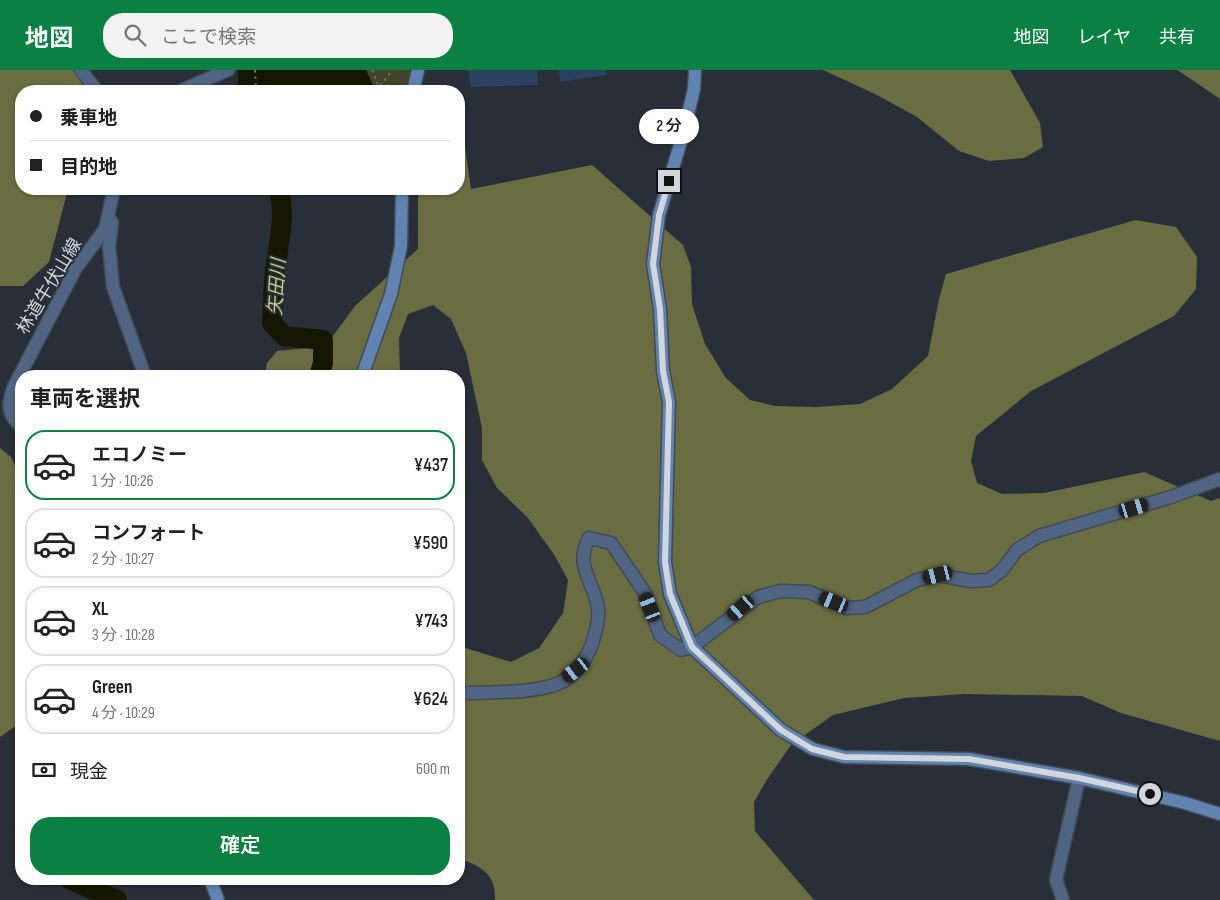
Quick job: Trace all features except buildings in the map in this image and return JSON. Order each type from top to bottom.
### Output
[{"type":"street","points":[[80,70],[92,85]]},
{"type":"street","points":[[194,85],[228,70]]},
{"type":"street","points":[[414,85],[418,70]]},
{"type":"street","points":[[695,70],[694,89],[684,131],[659,215],[653,264],[660,309],[663,371],[669,402],[665,562],[670,594],[692,647],[781,730],[812,749],[844,757],[969,759],[1079,778],[1185,803],[1220,814]]},
{"type":"street","name":"林道牛伏山線","points":[[22,370],[76,268],[105,229],[113,195]]},
{"type":"street","points":[[364,370],[391,294],[401,246],[402,195]]},
{"type":"street","points":[[110,213],[112,218],[109,246],[113,287],[143,370]]},
{"type":"street","name":"林道牛伏山線","points":[[15,384],[8,404],[15,422]]},
{"type":"street","points":[[465,693],[537,688],[558,684],[576,670],[592,646],[596,631],[598,605],[583,564],[585,546],[589,538],[611,543],[645,592],[660,635],[680,650],[692,647],[758,597],[780,590],[809,592],[847,608],[866,607],[917,580],[938,575],[971,581],[989,580],[1002,570],[1017,550],[1039,536],[1171,497],[1220,479]]},
{"type":"street","points":[[1063,900],[1056,880],[1079,778]]},
{"type":"street","points":[[212,885],[218,900]]},
{"type":"path","points":[[255,70],[256,85]]},
{"type":"path","points":[[372,70],[378,85]]},
{"type":"path","points":[[380,85],[388,75],[389,70]]},
{"type":"green space","points":[[0,70],[85,70],[84,85],[15,85],[15,195],[66,195],[49,262],[23,286],[0,286]]},
{"type":"green space","points":[[253,70],[411,70],[407,85],[254,85]]},
{"type":"green space","points":[[823,70],[1010,70],[1040,123],[1043,147],[1024,158],[989,161],[959,151],[917,117],[875,94]]},
{"type":"green space","points":[[1177,70],[1220,70],[1220,99],[1182,73]]},
{"type":"green space","points":[[465,146],[471,189],[592,165],[683,245],[691,267],[692,304],[705,344],[726,378],[750,400],[775,406],[817,407],[860,404],[892,389],[928,356],[946,274],[1136,220],[1176,227],[1197,257],[1196,289],[1174,316],[1031,391],[976,436],[971,461],[977,483],[1002,494],[1044,493],[1144,472],[1211,501],[1220,498],[1220,741],[1121,713],[1082,696],[965,694],[904,698],[833,715],[791,745],[754,802],[755,831],[814,900],[495,900],[495,891],[490,877],[480,868],[465,861],[465,648],[511,662],[539,648],[563,613],[568,580],[555,556],[528,518],[497,488],[482,460],[482,428],[466,353],[451,319],[433,305],[408,314],[399,338],[400,370],[266,370],[267,363],[277,351],[308,348],[332,337],[355,306],[418,249],[418,195],[465,195]]},
{"type":"green space","points":[[0,448],[11,457],[15,465],[15,726],[0,737]]},
{"type":"shaded area","points":[[258,70],[366,70],[373,85],[258,85]]},
{"type":"waterway","name":"矢田川","points":[[248,70],[248,85]]},
{"type":"waterway","name":"矢田川","points":[[280,195],[282,219],[274,277],[272,323],[284,336],[323,340],[323,363],[321,370]]},
{"type":"waterway","name":"矢田川","points":[[83,885],[117,900]]},
{"type":"route","points":[[669,181],[659,215],[654,243],[653,264],[660,309],[663,371],[669,402],[665,562],[670,594],[679,620],[692,647],[781,730],[812,749],[844,757],[969,759],[1079,778],[1150,794]]}]
